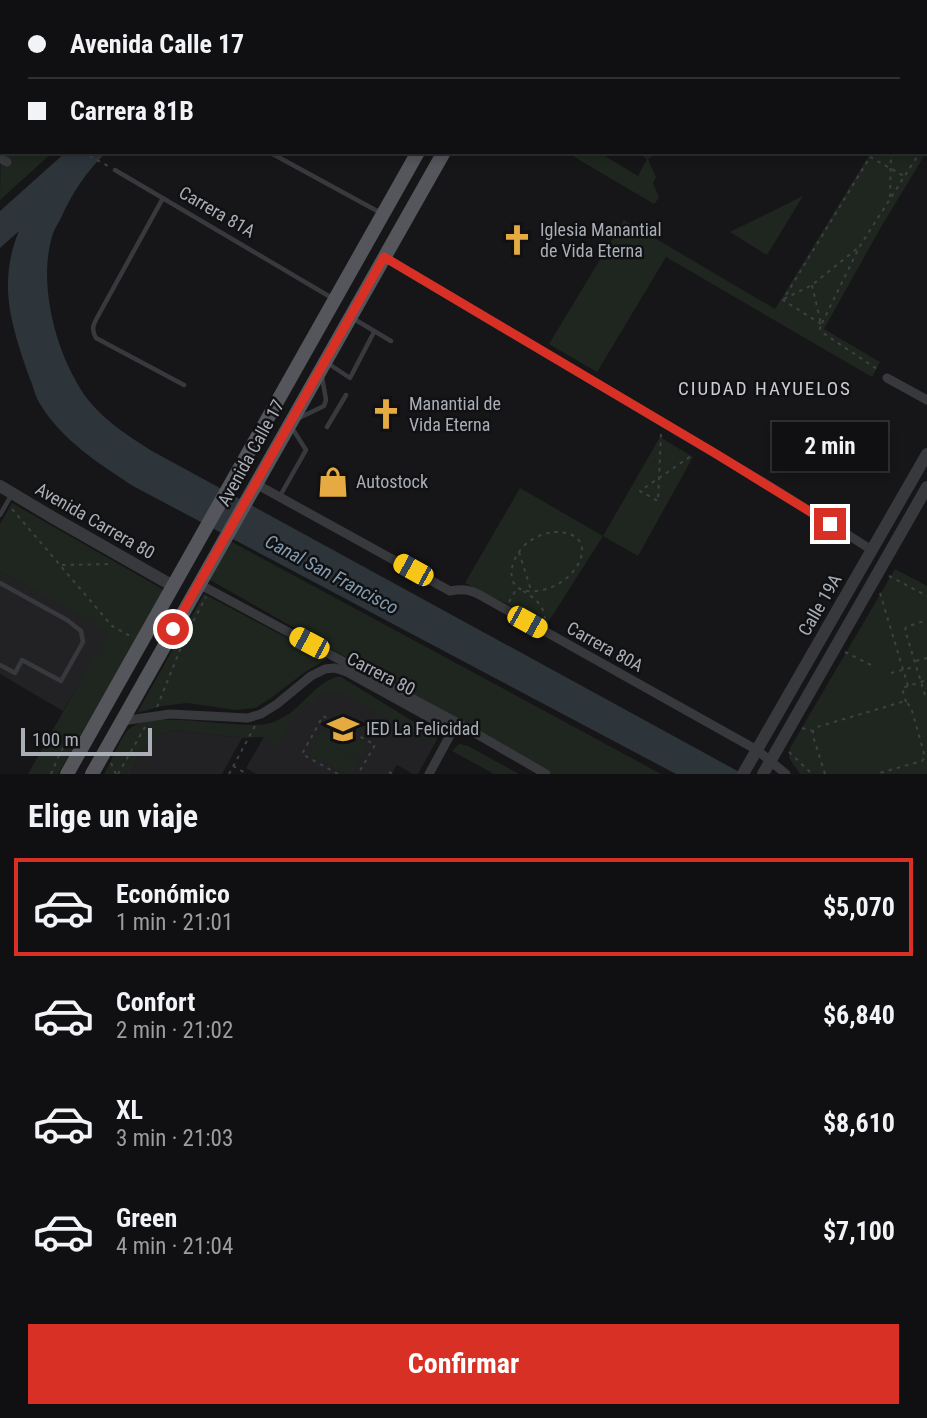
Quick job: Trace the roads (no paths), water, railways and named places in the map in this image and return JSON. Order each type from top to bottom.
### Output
[{"type":"main road","name":"Avenida Calle 17","points":[[67,774],[336,300],[414,154]]},
{"type":"main road","name":"Avenida Calle 17","points":[[92,774],[205,587],[225,538],[443,154]]},
{"type":"street","points":[[384,257],[713,452],[872,550]]},
{"type":"street","points":[[887,377],[927,400]]},
{"type":"street","name":"Calle 19A","points":[[744,772],[927,454]]},
{"type":"street","name":"Avenida Carrera 80","points":[[0,486],[10,498],[173,586]]},
{"type":"street","name":"Calle 19A","points":[[763,774],[927,487]]},
{"type":"street","name":"Carrera 80A","points":[[253,488],[279,497],[450,591],[470,590],[757,750],[786,774]]},
{"type":"street","name":"Carrera 80","points":[[205,587],[454,726]]},
{"type":"street","name":"Carrera 80","points":[[122,721],[170,714],[248,718],[277,704],[311,676],[325,669],[335,668],[454,726],[468,730],[546,774]]},
{"type":"street","points":[[429,774],[454,726]]},
{"type":"lane","points":[[273,154],[384,214]]},
{"type":"lane","name":"Carrera 81A","points":[[116,170],[336,300]]},
{"type":"lane","points":[[163,198],[98,316],[92,332],[96,338],[184,385]]},
{"type":"lane","points":[[350,317],[391,341]]},
{"type":"lane","points":[[279,497],[306,450],[290,422],[324,405],[326,400],[323,366],[350,378],[374,332]]},
{"type":"lane","points":[[327,427],[346,395]]},
{"type":"lane","points":[[324,405],[335,411]]},
{"type":"lane","points":[[0,514],[10,498]]},
{"type":"lane","points":[[0,583],[67,620],[81,631],[83,642],[61,681],[22,660],[15,673],[0,664]]},
{"type":"water","name":"Canal San Francisco","points":[[64,154],[105,154],[81,182],[54,230],[47,278],[53,323],[68,366],[89,401],[103,416],[152,451],[743,774],[676,774],[133,486],[94,459],[59,429],[37,399],[19,348],[8,296],[11,257],[19,231],[0,248],[0,211]]},
{"type":"place","name":"Iglesia Manantial de Vida Eterna","points":[[517,240]]},
{"type":"place","name":"Manantial de Vida Eterna","points":[[386,414]]},
{"type":"place","name":"Autostock","points":[[333,482]]},
{"type":"place","name":"IED La Felicidad","points":[[343,729]]},
{"type":"district","name":"CIUDAD HAYUELOS","points":[[765,388]]}]
